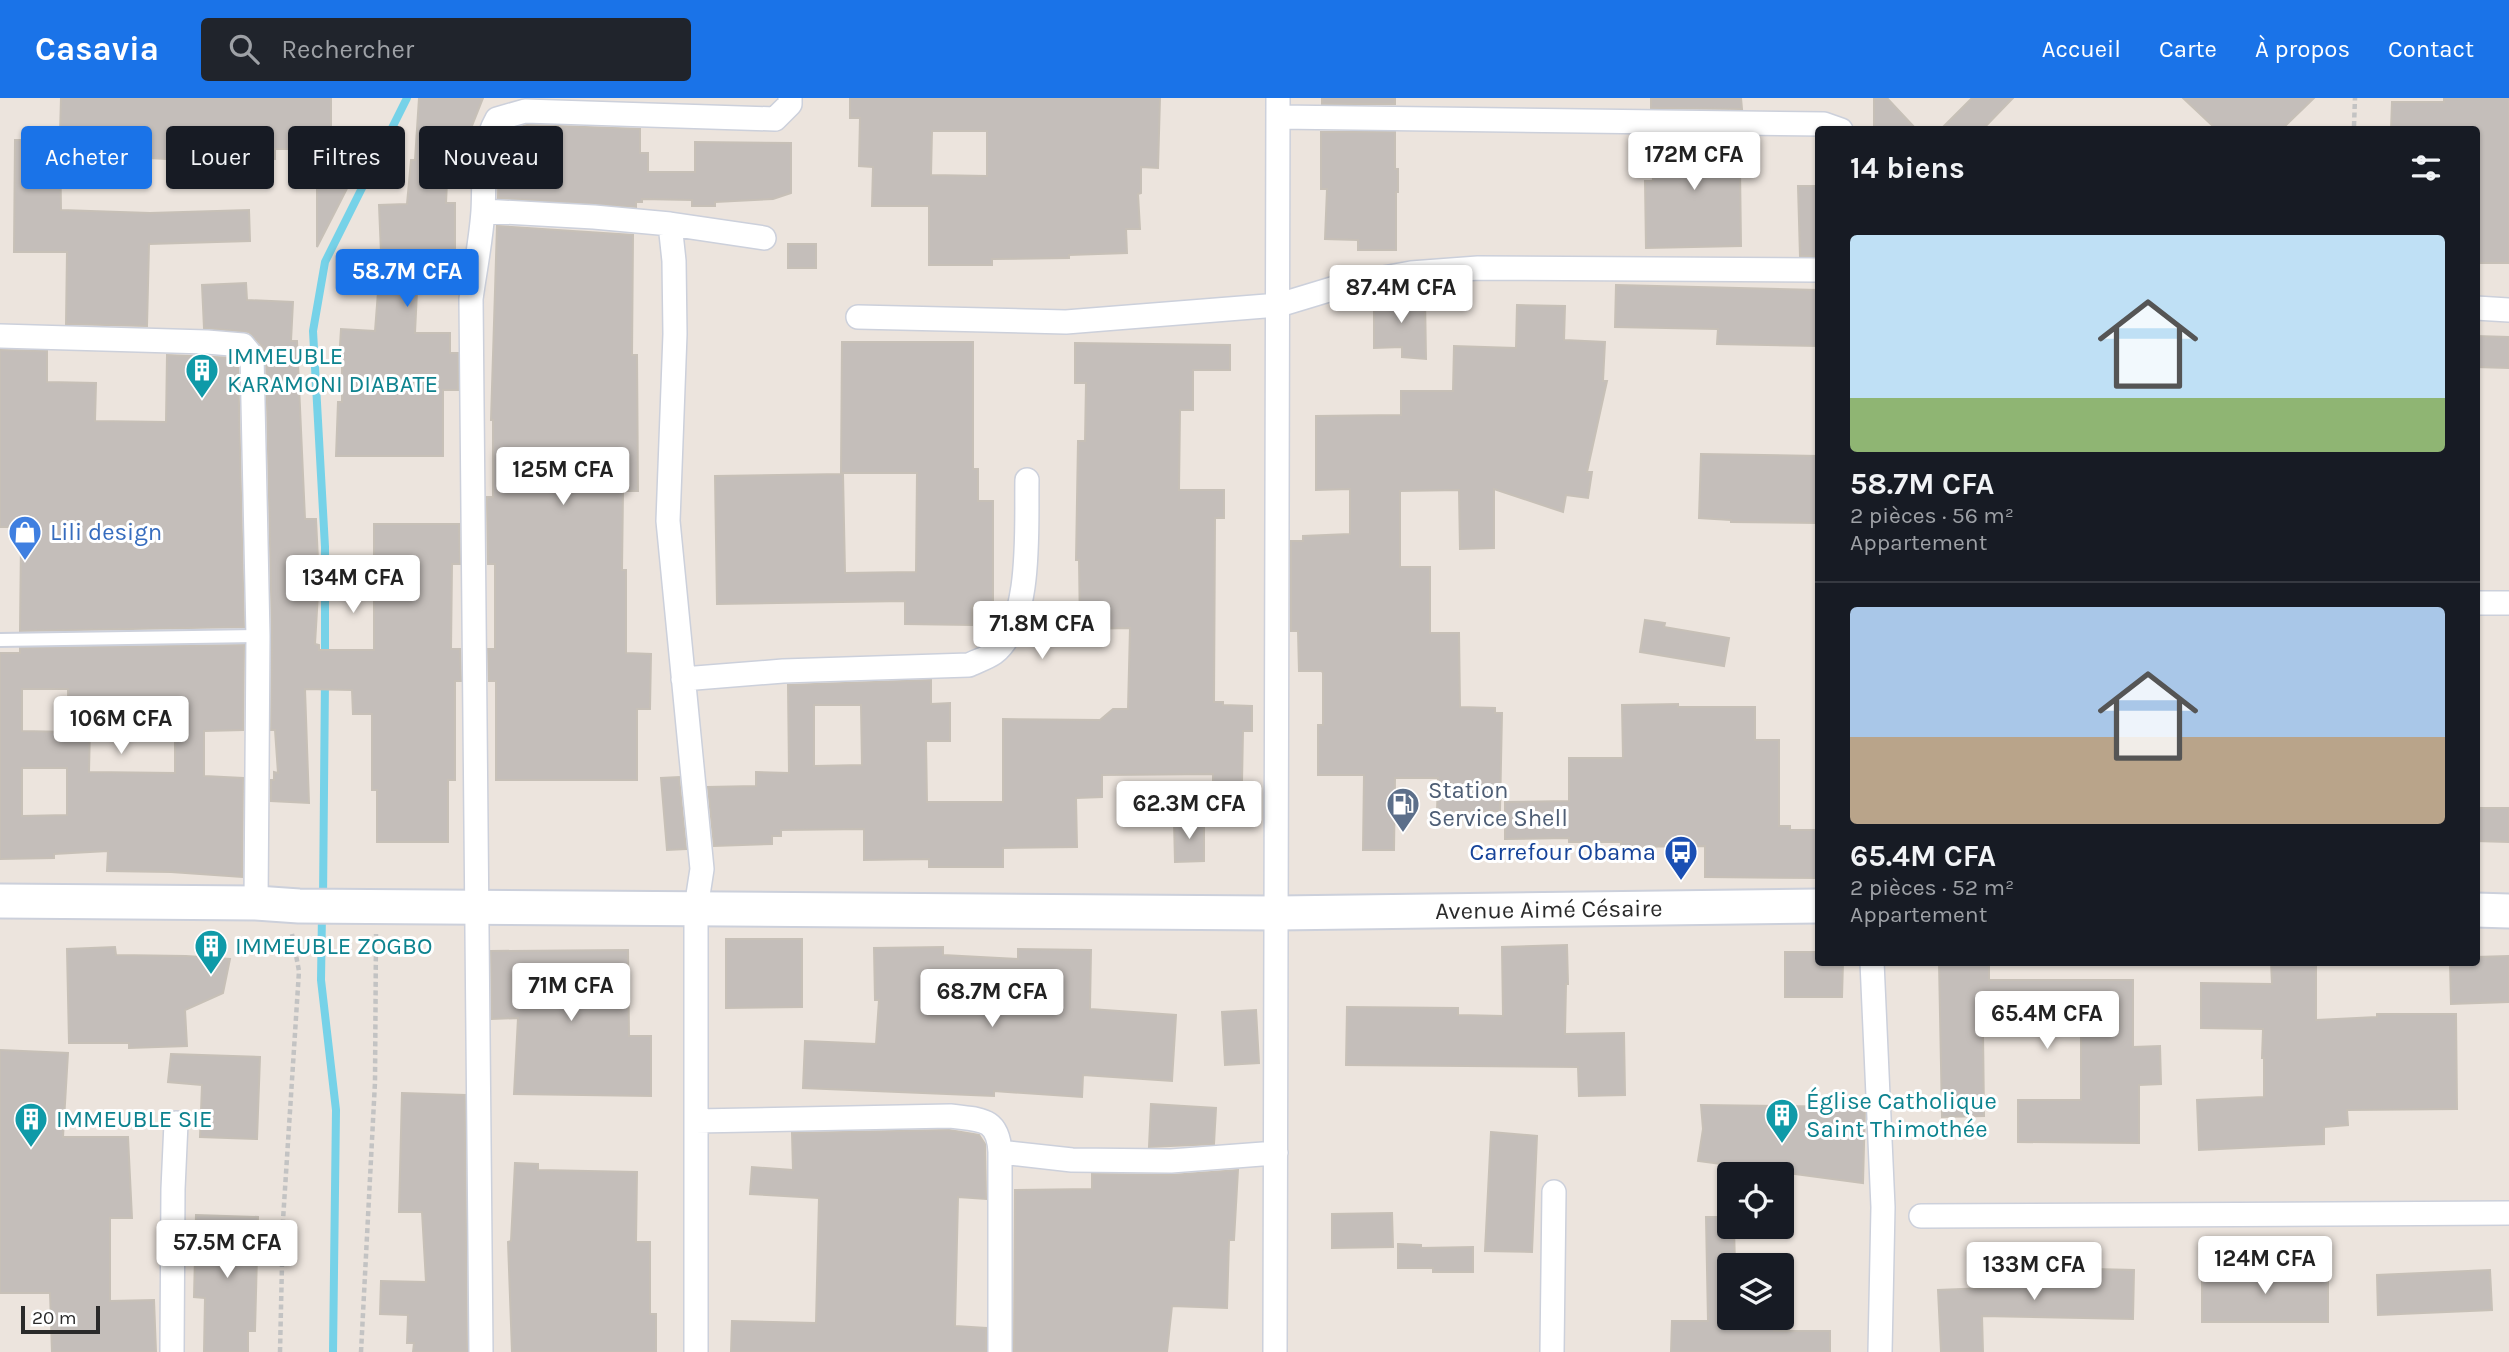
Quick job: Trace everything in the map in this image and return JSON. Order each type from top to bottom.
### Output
[{"type":"street","points":[[481,1352],[471,299],[483,211],[484,157],[488,135],[497,119],[525,111],[775,119],[790,104],[790,98]]},
{"type":"street","points":[[1275,1352],[1278,107],[1830,126]]},
{"type":"street","points":[[483,211],[670,224],[764,238]]},
{"type":"street","points":[[670,224],[674,261],[675,334],[668,521],[702,869],[696,908],[696,1352]]},
{"type":"street","points":[[858,317],[1066,322],[1279,305],[1345,285],[1411,273],[1478,268],[1815,270]]},
{"type":"street","points":[[2480,308],[2509,310]]},
{"type":"street","points":[[0,336],[207,341],[243,345],[252,356],[258,636],[280,904]]},
{"type":"street","points":[[683,679],[783,671],[969,665],[995,652],[1012,628],[1023,592],[1027,480]]},
{"type":"street","points":[[2480,603],[2509,603]]},
{"type":"street","name":"Avenue Aimé Césaire","points":[[0,901],[1278,913],[1815,906]]},
{"type":"street","points":[[2480,911],[2509,911]]},
{"type":"street","points":[[1872,966],[1883,1207],[1880,1352]]},
{"type":"street","points":[[696,1121],[950,1116],[985,1121],[993,1127],[999,1136],[1000,1152],[1000,1352]]},
{"type":"street","points":[[172,1352],[176,1123]]},
{"type":"street","points":[[1000,1152],[1072,1160],[1171,1161],[1276,1153]]},
{"type":"street","points":[[1552,1352],[1553,1192]]},
{"type":"street","points":[[1921,1216],[2509,1213]]},
{"type":"lane","points":[[0,640],[258,636]]},
{"type":"path","points":[[2354,98],[2354,126]]},
{"type":"path","points":[[280,904],[299,971],[283,1220],[280,1352]]},
{"type":"path","points":[[361,1352],[375,1082],[364,905]]},
{"type":"building","points":[[61,98],[331,98],[331,126],[288,126],[288,149],[275,149],[275,159],[274,126],[166,126],[166,159],[152,158],[152,126],[60,126]]},
{"type":"building","points":[[419,98],[483,98],[472,126],[419,126],[419,189],[447,189],[446,203],[455,203],[455,269],[418,270],[415,333],[450,333],[450,353],[458,353],[458,390],[443,390],[443,456],[336,456],[338,402],[342,402],[342,362],[339,362],[341,329],[375,331],[381,253],[379,205],[407,204],[411,160],[415,160]]},
{"type":"building","points":[[850,98],[1160,98],[1158,168],[1141,167],[1141,193],[1138,194],[1140,229],[1126,229],[1127,253],[1069,255],[1069,258],[992,259],[992,265],[929,265],[929,206],[872,206],[873,167],[859,166],[860,118],[850,118]],"holes":[[[932,131],[987,131],[987,176],[931,175]]]},
{"type":"building","points":[[1322,98],[1395,98],[1395,104],[1322,104]]},
{"type":"building","points":[[1651,98],[1741,98],[1742,109],[1651,108]]},
{"type":"building","points":[[1874,98],[1887,98],[1913,126],[1874,126]]},
{"type":"building","points":[[1972,98],[2013,98],[1986,126],[1944,126]]},
{"type":"building","points":[[2183,98],[2314,98],[2285,126],[2213,126]]},
{"type":"building","points":[[2444,98],[2509,98],[2509,263],[2480,263],[2480,126],[2391,126],[2392,102],[2444,102]]},
{"type":"building","points":[[563,126],[640,129],[640,153],[648,153],[648,172],[695,172],[695,142],[791,143],[791,193],[773,199],[692,206],[692,200],[642,199],[642,202],[636,202],[636,207],[498,198],[498,189],[563,189]]},
{"type":"building","points":[[1321,132],[1395,132],[1395,169],[1398,169],[1396,250],[1358,250],[1358,240],[1325,239],[1327,189],[1321,189]]},
{"type":"building","points":[[1651,136],[1742,137],[1741,246],[1646,248],[1645,181],[1653,181]]},
{"type":"building","points":[[15,140],[21,140],[21,189],[61,189],[61,210],[150,213],[249,210],[250,241],[149,244],[147,326],[66,324],[67,252],[14,252]]},
{"type":"building","points":[[1798,186],[1815,186],[1815,256],[1800,256]]},
{"type":"building","points":[[317,189],[347,189],[337,208],[317,247]]},
{"type":"building","points":[[497,226],[633,235],[632,355],[637,355],[638,491],[623,491],[622,570],[626,570],[626,653],[651,654],[650,709],[637,709],[637,780],[496,780],[496,681],[489,681],[488,649],[495,649],[495,564],[488,564],[487,497],[493,497],[491,420]]},
{"type":"building","points":[[788,244],[816,244],[816,268],[788,268]]},
{"type":"building","points":[[246,283],[247,300],[293,302],[291,341],[297,341],[305,519],[316,519],[320,560],[315,644],[319,645],[319,650],[374,650],[374,524],[459,524],[460,564],[452,564],[451,649],[460,649],[461,681],[455,681],[455,780],[448,780],[448,842],[377,842],[377,790],[372,790],[372,714],[353,714],[352,690],[305,689],[309,803],[271,801],[271,780],[274,780],[274,772],[278,773],[275,730],[271,730],[272,636],[266,356],[263,347],[249,332],[204,328],[202,285]]},
{"type":"building","points":[[1616,285],[1815,290],[1815,346],[1717,344],[1718,329],[1615,327]]},
{"type":"building","points":[[1374,297],[1425,297],[1426,359],[1402,357],[1402,347],[1374,348]]},
{"type":"building","points":[[1517,305],[1565,306],[1564,340],[1605,342],[1603,381],[1607,381],[1587,472],[1592,472],[1588,498],[1566,495],[1563,512],[1494,489],[1494,548],[1460,549],[1459,490],[1400,491],[1400,567],[1430,567],[1430,633],[1459,633],[1460,707],[1495,708],[1495,713],[1502,713],[1500,811],[1437,812],[1438,778],[1395,778],[1394,850],[1363,850],[1364,775],[1318,775],[1318,725],[1323,725],[1323,673],[1299,671],[1298,631],[1291,631],[1291,541],[1303,541],[1303,536],[1350,534],[1350,489],[1316,490],[1316,416],[1401,415],[1401,391],[1453,391],[1454,346],[1516,348]]},
{"type":"building","points":[[2480,336],[2509,337],[2509,368],[2480,367]]},
{"type":"building","points":[[842,342],[973,342],[973,469],[978,469],[978,501],[993,501],[993,606],[972,606],[972,625],[905,624],[905,601],[717,604],[715,476],[843,474],[845,573],[916,572],[917,473],[841,473]]},
{"type":"building","points":[[1075,343],[1230,345],[1230,370],[1193,370],[1193,410],[1180,410],[1179,490],[1224,490],[1224,518],[1215,518],[1214,702],[1252,706],[1252,731],[1243,731],[1242,782],[1213,782],[1213,774],[1102,775],[1102,797],[1076,798],[1077,847],[1003,848],[1003,867],[929,867],[929,859],[864,860],[864,829],[781,830],[781,836],[772,836],[772,844],[714,846],[708,787],[756,786],[756,772],[789,773],[788,685],[931,680],[931,704],[950,703],[950,741],[926,741],[927,802],[1003,802],[1003,719],[1100,720],[1113,709],[1128,709],[1130,628],[1080,629],[1079,560],[1076,560],[1078,441],[1085,441],[1086,383],[1075,383]],"holes":[[[814,705],[861,705],[862,765],[814,766]]]},
{"type":"building","points":[[0,350],[47,351],[47,382],[96,383],[95,421],[166,422],[167,355],[236,358],[244,627],[20,631],[21,542],[15,542],[15,527],[0,527]]},
{"type":"building","points":[[1701,454],[1815,456],[1815,523],[1731,522],[1699,518]]},
{"type":"building","points":[[1645,620],[1665,623],[1664,627],[1729,638],[1724,666],[1640,652]]},
{"type":"building","points":[[244,645],[243,730],[204,731],[204,776],[243,778],[242,877],[107,871],[108,851],[54,854],[54,858],[0,859],[0,653],[20,653],[20,648]],"holes":[[[22,689],[68,689],[69,732],[22,731]],[[109,720],[175,720],[175,773],[89,772],[90,727],[109,728]],[[22,768],[67,768],[67,815],[22,816]]]},
{"type":"building","points":[[1622,705],[1755,707],[1755,740],[1779,740],[1779,826],[1790,826],[1790,830],[1815,830],[1815,878],[1705,877],[1705,846],[1621,847],[1621,842],[1569,842],[1569,838],[1505,839],[1505,802],[1569,801],[1569,758],[1623,758]]},
{"type":"building","points":[[679,777],[686,849],[667,850],[661,778]]},
{"type":"building","points":[[2480,808],[2509,808],[2509,842],[2480,841]]},
{"type":"building","points":[[1174,821],[1204,821],[1204,861],[1175,862]]},
{"type":"building","points":[[726,939],[802,939],[802,1007],[726,1008]]},
{"type":"building","points":[[1567,945],[1565,1034],[1624,1033],[1625,1095],[1579,1096],[1578,1067],[1346,1065],[1347,1007],[1458,1008],[1458,1015],[1503,1016],[1502,947]]},
{"type":"building","points":[[115,947],[116,955],[230,959],[223,993],[185,1010],[187,1046],[129,1048],[129,1043],[69,1043],[67,949]]},
{"type":"building","points":[[943,947],[943,955],[1018,959],[1018,949],[1091,950],[1090,1009],[1176,1015],[1172,1081],[1083,1075],[1082,1097],[994,1091],[994,1096],[803,1088],[805,1041],[876,1044],[879,1000],[875,1000],[874,948]]},
{"type":"building","points":[[628,950],[629,1036],[651,1036],[651,1096],[514,1094],[518,1018],[492,1019],[491,951]]},
{"type":"building","points":[[1785,952],[1815,952],[1815,966],[1843,966],[1842,997],[1785,997]]},
{"type":"building","points":[[2509,956],[2509,1002],[2451,1004],[2450,966],[2480,966],[2480,957]]},
{"type":"building","points":[[1939,966],[1989,966],[1989,980],[2133,980],[2133,1047],[2160,1046],[2161,1084],[2139,1085],[2139,1143],[2018,1142],[2018,1100],[2081,1100],[2081,1032],[1983,1032],[1984,1116],[1942,1117]]},
{"type":"building","points":[[2271,966],[2316,966],[2316,1020],[2377,1017],[2377,1014],[2456,1014],[2457,1109],[2347,1110],[2348,1125],[2324,1127],[2324,1144],[2199,1150],[2197,1100],[2264,1097],[2263,1029],[2201,1028],[2201,983],[2272,984]]},
{"type":"building","points":[[1256,1010],[1259,1063],[1225,1065],[1222,1012]]},
{"type":"building","points":[[0,1050],[68,1053],[63,1137],[128,1137],[132,1218],[110,1218],[110,1301],[154,1300],[156,1352],[52,1352],[50,1293],[0,1293]]},
{"type":"building","points":[[171,1054],[260,1057],[257,1139],[200,1137],[202,1085],[168,1082]]},
{"type":"building","points":[[402,1093],[465,1095],[467,1352],[413,1352],[414,1343],[407,1343],[408,1315],[380,1314],[381,1281],[426,1282],[422,1212],[399,1212]]},
{"type":"building","points":[[1151,1104],[1216,1108],[1214,1144],[1149,1147]]},
{"type":"building","name":"Église Catholique Saint Thimothée","points":[[1701,1105],[1865,1107],[1863,1183],[1794,1174],[1794,1162],[1717,1164],[1698,1161],[1703,1129]]},
{"type":"building","points":[[949,1130],[979,1135],[985,1144],[986,1199],[958,1197],[955,1326],[986,1328],[986,1352],[731,1352],[732,1321],[816,1323],[819,1198],[750,1194],[752,1167],[793,1170],[792,1133]]},
{"type":"building","points":[[1491,1132],[1537,1136],[1532,1252],[1485,1251]]},
{"type":"building","points":[[515,1163],[538,1164],[538,1170],[637,1172],[636,1242],[650,1242],[650,1314],[656,1314],[656,1352],[512,1352],[508,1242],[511,1241]]},
{"type":"building","points":[[1238,1170],[1234,1240],[1229,1240],[1227,1308],[1172,1306],[1167,1352],[1014,1352],[1015,1190],[1092,1189],[1092,1174],[1171,1175]]},
{"type":"building","points":[[1392,1213],[1393,1247],[1332,1248],[1332,1214]]},
{"type":"building","points":[[196,1215],[258,1217],[255,1331],[248,1331],[248,1352],[204,1352],[205,1298],[194,1297]]},
{"type":"building","points":[[1706,1217],[1717,1217],[1717,1239],[1734,1239],[1735,1253],[1717,1253],[1717,1330],[1830,1331],[1830,1352],[1671,1352],[1672,1321],[1708,1321]]},
{"type":"building","points":[[1398,1244],[1421,1245],[1421,1248],[1473,1247],[1473,1272],[1433,1272],[1433,1268],[1398,1268]]},
{"type":"building","points":[[2011,1267],[2134,1270],[2133,1319],[1982,1316],[1983,1352],[1941,1352],[1938,1290],[2010,1287]]},
{"type":"building","points":[[2202,1269],[2328,1269],[2328,1322],[2202,1322]]},
{"type":"building","points":[[2490,1270],[2492,1310],[2378,1315],[2377,1275]]},
{"type":"waterway","points":[[325,659],[325,547],[313,331],[325,262],[407,98]]},
{"type":"waterway","points":[[323,900],[325,679]]},
{"type":"waterway","points":[[322,913],[321,980],[336,1110],[333,1352]]},
{"type":"place","name":"IMMEUBLE KARAMONI DIABATE","points":[[202,400]]},
{"type":"place","name":"Lili design","points":[[25,562]]},
{"type":"place","name":"Station Service Shell","points":[[1403,834]]},
{"type":"place","name":"Carrefour Obama","points":[[1681,882]]},
{"type":"place","name":"IMMEUBLE ZOGBO","points":[[211,976]]},
{"type":"place","name":"Église Catholique Saint Thimothée","points":[[1782,1145]]},
{"type":"place","name":"IMMEUBLE SIE","points":[[31,1149]]}]
